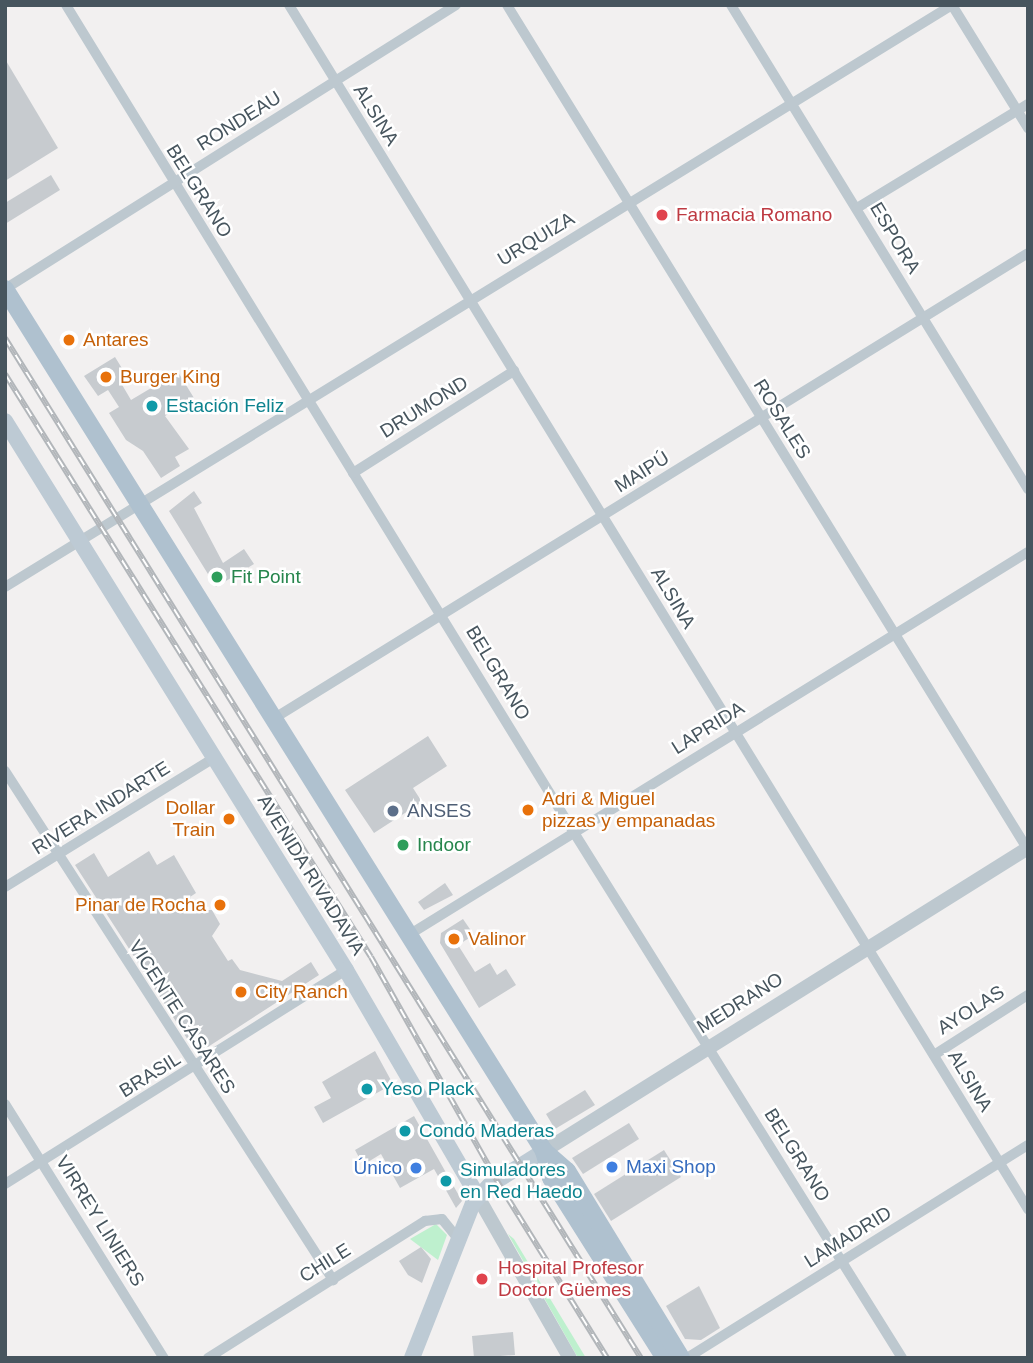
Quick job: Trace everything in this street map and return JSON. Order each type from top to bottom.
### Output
[{"type":"main road","points":[[5,289],[407,936],[544,1151],[567,1171],[681,1358]]},
{"type":"main road","name":"AVENIDA RIVADAVIA","points":[[5,421],[346,970],[478,1197]]},
{"type":"main road","points":[[544,1151],[551,1178],[664,1358]]},
{"type":"main road","name":"MEDRANO","points":[[478,1197],[544,1151]]},
{"type":"main road","points":[[412,1358],[458,1238],[478,1197]]},
{"type":"street","name":"BELGRANO","points":[[66,5],[307,401],[443,615],[573,831],[902,1358]]},
{"type":"street","name":"ALSINA","points":[[289,5],[1028,1209]]},
{"type":"street","name":"RONDEAU","points":[[5,289],[456,5]]},
{"type":"street","name":"ROSALES","points":[[508,5],[1028,849]]},
{"type":"street","name":"ESPORA","points":[[731,5],[1028,489]]},
{"type":"street","name":"URQUIZA","points":[[5,587],[952,5]]},
{"type":"street","points":[[952,5],[1028,128]]},
{"type":"street","points":[[856,208],[1028,104]]},
{"type":"street","name":"MAIPÚ","points":[[273,719],[1028,253]]},
{"type":"street","name":"DRUMOND","points":[[353,473],[514,371]]},
{"type":"street","name":"LAPRIDA","points":[[407,936],[1028,552]]},
{"type":"street","name":"RIVERA INDARTE","points":[[5,887],[214,758]]},
{"type":"street","name":"VICENTE CASARES","points":[[5,771],[332,1280]]},
{"type":"street","name":"MEDRANO","points":[[544,1151],[1028,849]]},
{"type":"street","name":"BRASIL","points":[[5,1184],[194,1069],[346,970]]},
{"type":"street","name":"AYOLAS","points":[[934,1055],[1028,995]]},
{"type":"street","name":"VIRREY LINIERS","points":[[5,1104],[164,1358]]},
{"type":"street","name":"LAMADRID","points":[[687,1358],[1028,1145]]},
{"type":"street","name":"AVENIDA RIVADAVIA","points":[[478,1197],[570,1358]]},
{"type":"street","name":"CHILE","points":[[208,1358],[425,1221],[442,1219],[458,1238]]},
{"type":"green space","points":[[436,1224],[447,1235],[438,1260],[410,1239]]},
{"type":"green space","points":[[508,1234],[514,1239],[586,1358],[578,1358]]},
{"type":"building","points":[[5,59],[58,148],[5,181]]},
{"type":"building","points":[[51,175],[60,190],[5,224],[5,203]]},
{"type":"building","points":[[115,357],[128,378],[121,383],[131,400],[178,372],[194,398],[165,416],[189,449],[175,457],[180,466],[161,478],[143,451],[126,440],[109,413],[119,407],[108,390],[98,396],[84,376]]},
{"type":"building","points":[[194,491],[202,503],[194,508],[223,563],[244,549],[254,564],[216,587],[169,511]]},
{"type":"building","points":[[428,736],[447,766],[413,788],[422,802],[374,833],[345,790]]},
{"type":"building","points":[[149,851],[157,865],[174,855],[196,893],[190,897],[198,910],[212,910],[220,924],[212,936],[228,961],[232,959],[240,970],[282,981],[311,962],[319,975],[197,1054],[75,865],[94,853],[108,877]]},
{"type":"building","points":[[445,883],[453,895],[424,910],[418,902]]},
{"type":"building","points":[[463,919],[474,935],[458,945],[475,972],[490,963],[497,975],[506,969],[516,985],[479,1008],[440,943],[441,933]]},
{"type":"building","points":[[375,1051],[393,1084],[323,1123],[314,1107],[331,1098],[322,1082]]},
{"type":"building","points":[[585,1090],[595,1105],[555,1129],[546,1114]]},
{"type":"building","name":"Condó Maderas","points":[[414,1116],[462,1201],[456,1208],[434,1169],[400,1188],[381,1154],[363,1165],[355,1150]]},
{"type":"building","points":[[629,1123],[639,1139],[583,1174],[572,1158]]},
{"type":"building","points":[[664,1150],[681,1177],[611,1221],[594,1194]]},
{"type":"building","points":[[421,1247],[431,1259],[422,1283],[408,1275],[399,1261]]},
{"type":"building","points":[[699,1286],[720,1328],[701,1340],[685,1339],[666,1306]]},
{"type":"building","points":[[513,1332],[515,1355],[474,1358],[472,1336]]},
{"type":"railway","points":[[5,338],[641,1358]]},
{"type":"railway","points":[[5,374],[371,957],[497,1181],[607,1358]]},
{"type":"place","name":"Farmacia Romano","points":[[662,215]]},
{"type":"place","name":"Antares","points":[[69,340]]},
{"type":"place","name":"Burger King","points":[[106,377]]},
{"type":"place","name":"Estación Feliz","points":[[152,406]]},
{"type":"place","name":"Fit Point","points":[[217,577]]},
{"type":"place","name":"Adri & Miguel pizzas y empanadas","points":[[528,810]]},
{"type":"place","name":"ANSES","points":[[393,811]]},
{"type":"place","name":"Dollar Train","points":[[229,819]]},
{"type":"place","name":"Indoor","points":[[403,845]]},
{"type":"place","name":"Pinar de Rocha","points":[[220,905]]},
{"type":"place","name":"Valinor","points":[[454,939]]},
{"type":"place","name":"City Ranch","points":[[241,992]]},
{"type":"place","name":"Yeso Plack","points":[[367,1089]]},
{"type":"place","name":"Condó Maderas","points":[[405,1131]]},
{"type":"place","name":"Maxi Shop","points":[[612,1167]]},
{"type":"place","name":"Único","points":[[416,1168]]},
{"type":"place","name":"Simuladores en Red Haedo","points":[[446,1181]]},
{"type":"place","name":"Hospital Profesor Doctor Güemes","points":[[482,1279]]}]
